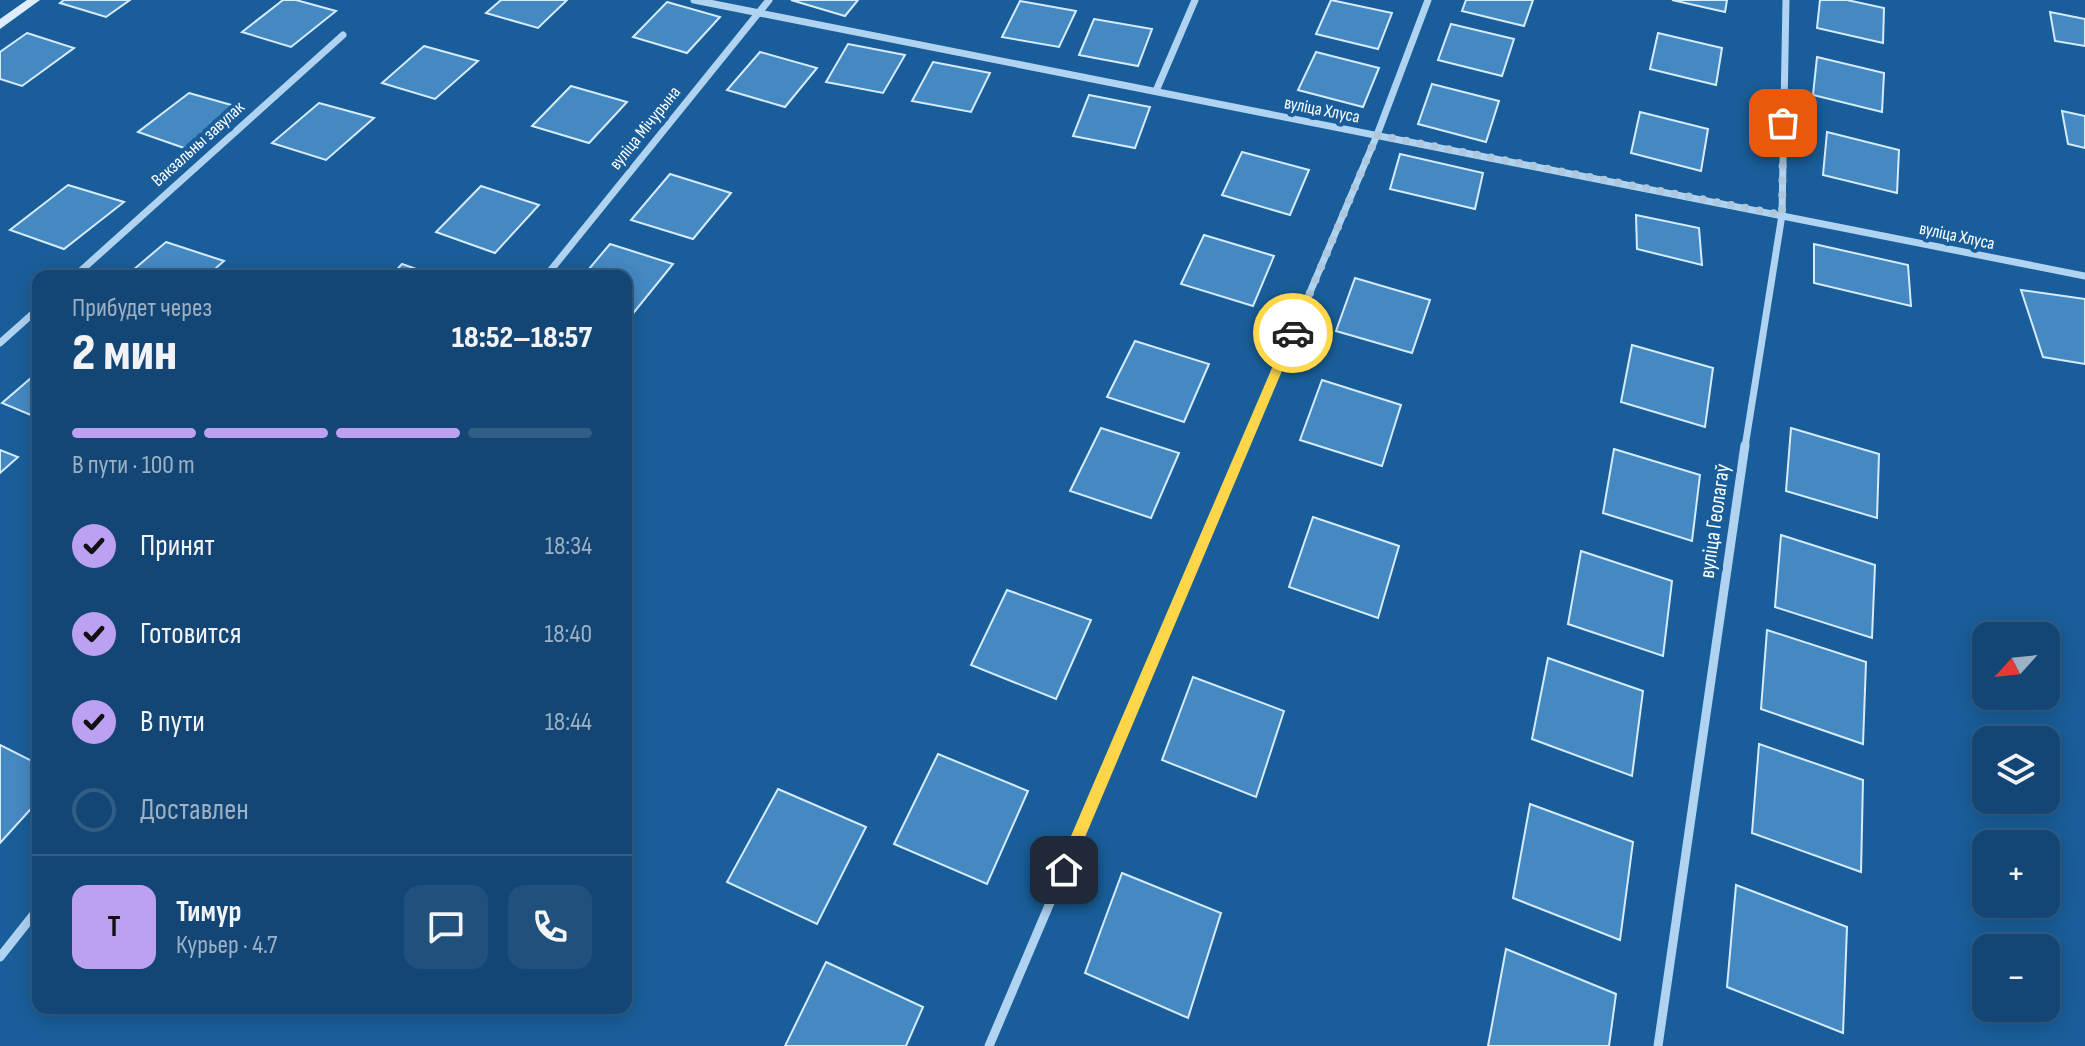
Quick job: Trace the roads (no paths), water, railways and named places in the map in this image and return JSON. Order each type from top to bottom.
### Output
[{"type":"street","points":[[0,25],[34,0]]},
{"type":"street","name":"вуліца Хлуса","points":[[694,0],[2085,276]]},
{"type":"street","name":"вуліца Мічурына","points":[[551,270],[769,0]]},
{"type":"street","points":[[1156,91],[1195,0]]},
{"type":"street","points":[[989,1046],[1377,135],[1428,0]]},
{"type":"street","name":"вуліца Геолагаў","points":[[1658,1046],[1741,469],[1782,215],[1786,0]]},
{"type":"street","name":"Вакзальны завулак","points":[[82,270],[343,35]]},
{"type":"street","points":[[0,343],[32,314]]},
{"type":"street","points":[[0,957],[32,917]]}]
